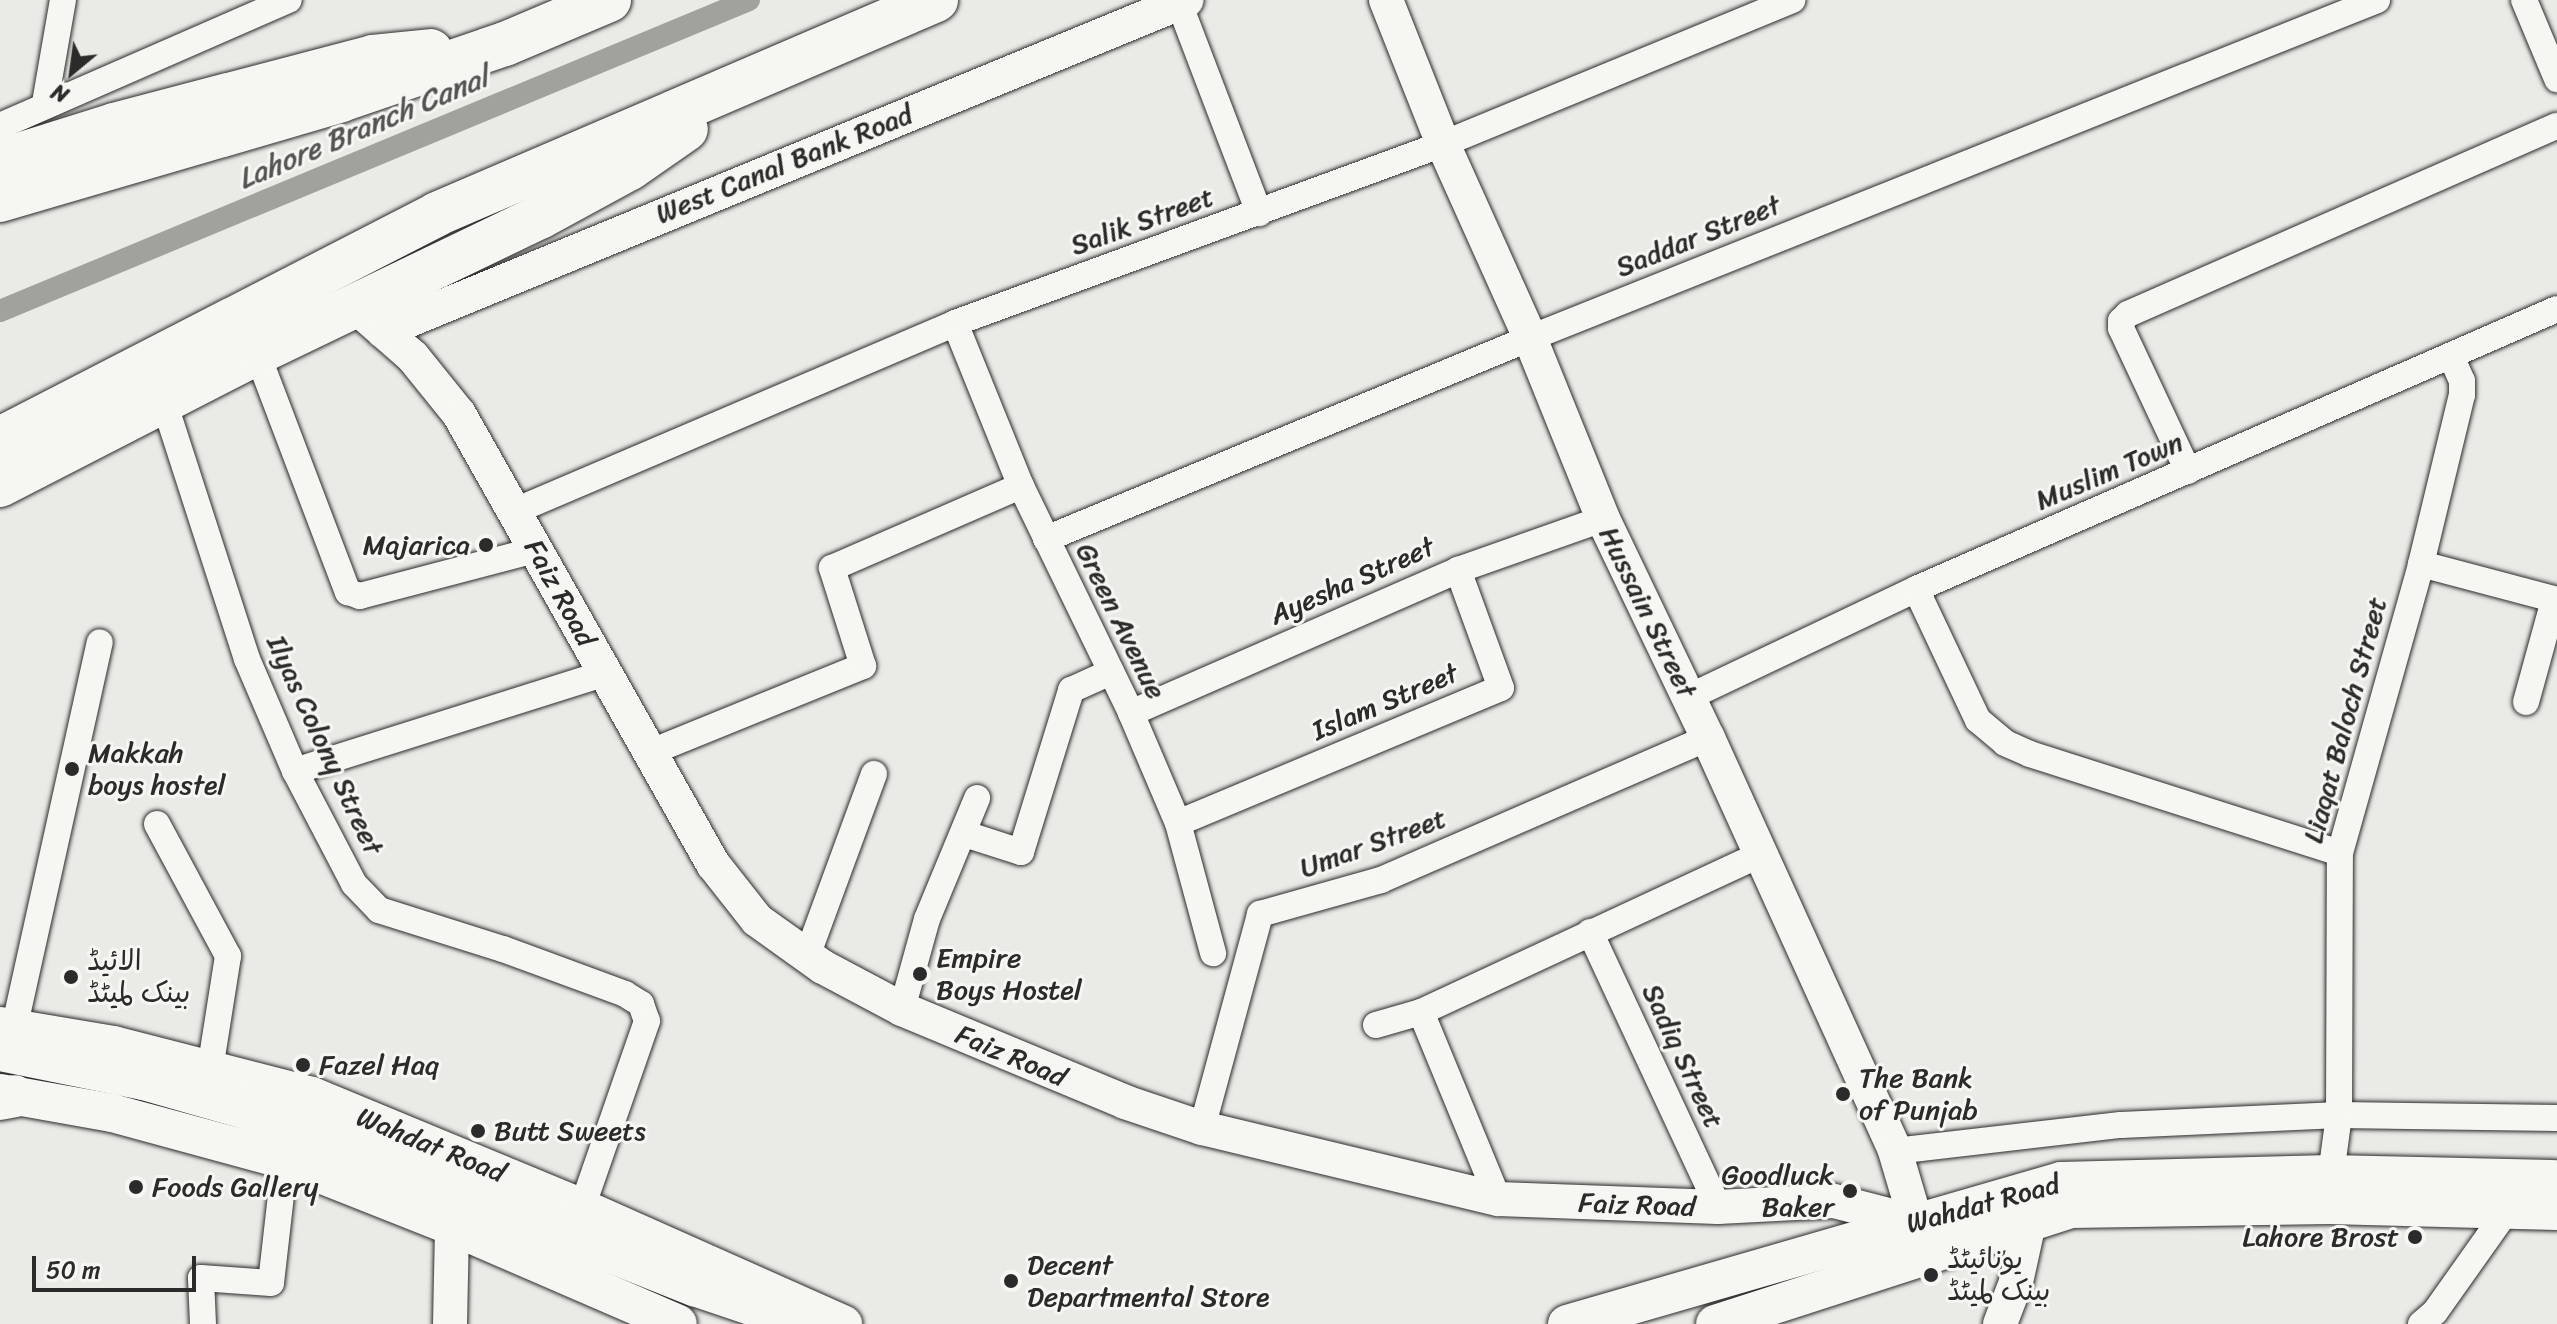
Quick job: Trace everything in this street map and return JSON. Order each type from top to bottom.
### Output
[{"type":"highway","points":[[0,200],[341,100],[505,44],[609,0]]},
{"type":"highway","points":[[0,439],[437,214],[763,77],[936,0]]},
{"type":"highway","points":[[0,161],[114,125],[373,57],[505,44]]},
{"type":"highway","points":[[0,485],[257,353],[370,319],[630,168],[763,77]]},
{"type":"main road","name":"Wahdat Road","points":[[5,1035],[113,1045],[312,1096],[582,1208],[843,1324]]},
{"type":"main road","points":[[5,1035],[242,1107],[469,1193],[648,1268],[783,1315],[821,1324]]},
{"type":"main road","points":[[5,1096],[112,1113],[285,1160],[452,1226],[678,1324]]},
{"type":"main road","name":"Wahdat Road","points":[[1567,1324],[1922,1238],[2029,1223],[2071,1209],[2329,1190],[2557,1179]]},
{"type":"main road","name":"Wahdat Road","points":[[1715,1324],[2061,1181],[2329,1190],[2508,1209],[2557,1211]]},
{"type":"street","points":[[45,103],[63,0]]},
{"type":"street","points":[[0,126],[45,103],[289,0]]},
{"type":"street","name":"Hussain Street","points":[[1386,0],[1443,144],[1530,338],[1603,519],[1708,738],[1895,1151],[1922,1238]]},
{"type":"street","name":"Salik Street","points":[[515,511],[955,323],[1443,144],[1793,0]]},
{"type":"street","name":"Saddar Street","points":[[1046,539],[1530,338],[2377,0]]},
{"type":"street","points":[[2524,0],[2557,79]]},
{"type":"street","points":[[1183,2],[1259,213]]},
{"type":"street","name":"West Canal Bank Road","points":[[370,319],[1183,2]]},
{"type":"street","points":[[2188,471],[2121,328],[2121,321],[2128,314],[2557,126]]},
{"type":"street","name":"Muslim Town","points":[[1689,697],[1916,589],[2557,309]]},
{"type":"street","name":"Faiz Road","points":[[370,319],[413,357],[450,401],[713,864],[757,920],[807,956],[902,1009],[1125,1102],[1202,1128],[1498,1199],[1718,1207],[1834,1201],[1922,1238]]},
{"type":"street","name":"Green Avenue","points":[[955,323],[1021,486],[1131,713],[1178,823],[1213,953]]},
{"type":"street","points":[[257,353],[348,592],[360,596],[535,550]]},
{"type":"street","name":"Liaqat Baloch Street","points":[[2329,1190],[2339,1115],[2340,853],[2421,564],[2462,395],[2462,381],[2451,356]]},
{"type":"street","name":"Ilyas Colony Street","points":[[164,402],[247,659],[295,771],[354,884],[379,910],[503,949],[625,994],[641,1004],[647,1021],[582,1208]]},
{"type":"street","points":[[651,752],[863,666],[832,568],[1021,486]]},
{"type":"street","name":"Ayesha Street","points":[[1131,713],[1458,570],[1603,519]]},
{"type":"street","points":[[2421,564],[2555,600],[2526,702]]},
{"type":"street","name":"Islam Street","points":[[1178,823],[1501,688],[1458,570]]},
{"type":"street","points":[[1916,589],[1978,720],[2005,743],[2030,754],[2340,853]]},
{"type":"street","points":[[5,1035],[100,642]]},
{"type":"street","points":[[965,834],[1021,852],[1071,690],[1111,672]]},
{"type":"street","points":[[295,771],[605,673]]},
{"type":"street","name":"Umar Street","points":[[1202,1128],[1260,914],[1381,880],[1708,738]]},
{"type":"street","points":[[807,956],[874,774]]},
{"type":"street","points":[[902,1009],[927,919],[965,834],[977,798]]},
{"type":"street","points":[[157,824],[228,956],[210,1070]]},
{"type":"street","points":[[1376,1025],[1421,1012],[1760,855]]},
{"type":"street","name":"Sadiq Street","points":[[1590,932],[1718,1207]]},
{"type":"street","points":[[1421,1012],[1498,1199]]},
{"type":"street","points":[[1895,1151],[2121,1125],[2339,1115],[2557,1118]]},
{"type":"street","points":[[203,1324],[201,1278],[271,1283],[285,1160]]},
{"type":"street","points":[[2421,1324],[2435,1312],[2508,1209]]},
{"type":"street","points":[[2000,1324],[2016,1282],[2029,1223]]},
{"type":"street","points":[[450,1324],[452,1226]]},
{"type":"waterway","name":"Lahore Branch Canal","points":[[0,311],[749,0]]},
{"type":"place","name":"Majarica","points":[[486,545]]},
{"type":"place","name":"Makkah boys hostel","points":[[72,769]]},
{"type":"place","name":"Empire Boys Hostel","points":[[920,974]]},
{"type":"place","name":"الائیڈ بینک لمیٹڈ","points":[[71,977]]},
{"type":"place","name":"Fazel Haq","points":[[303,1065]]},
{"type":"place","name":"The Bank of Punjab","points":[[1843,1094]]},
{"type":"place","name":"Butt Sweets","points":[[478,1131]]},
{"type":"place","name":"Foods Gallery","points":[[136,1187]]},
{"type":"place","name":"Goodluck Baker","points":[[1850,1191]]},
{"type":"place","name":"Lahore Brost","points":[[2415,1237]]},
{"type":"place","name":"یونائیٹڈ بینک لمیٹڈ","points":[[1931,1275]]},
{"type":"place","name":"Decent Departmental Store","points":[[1011,1281]]}]
